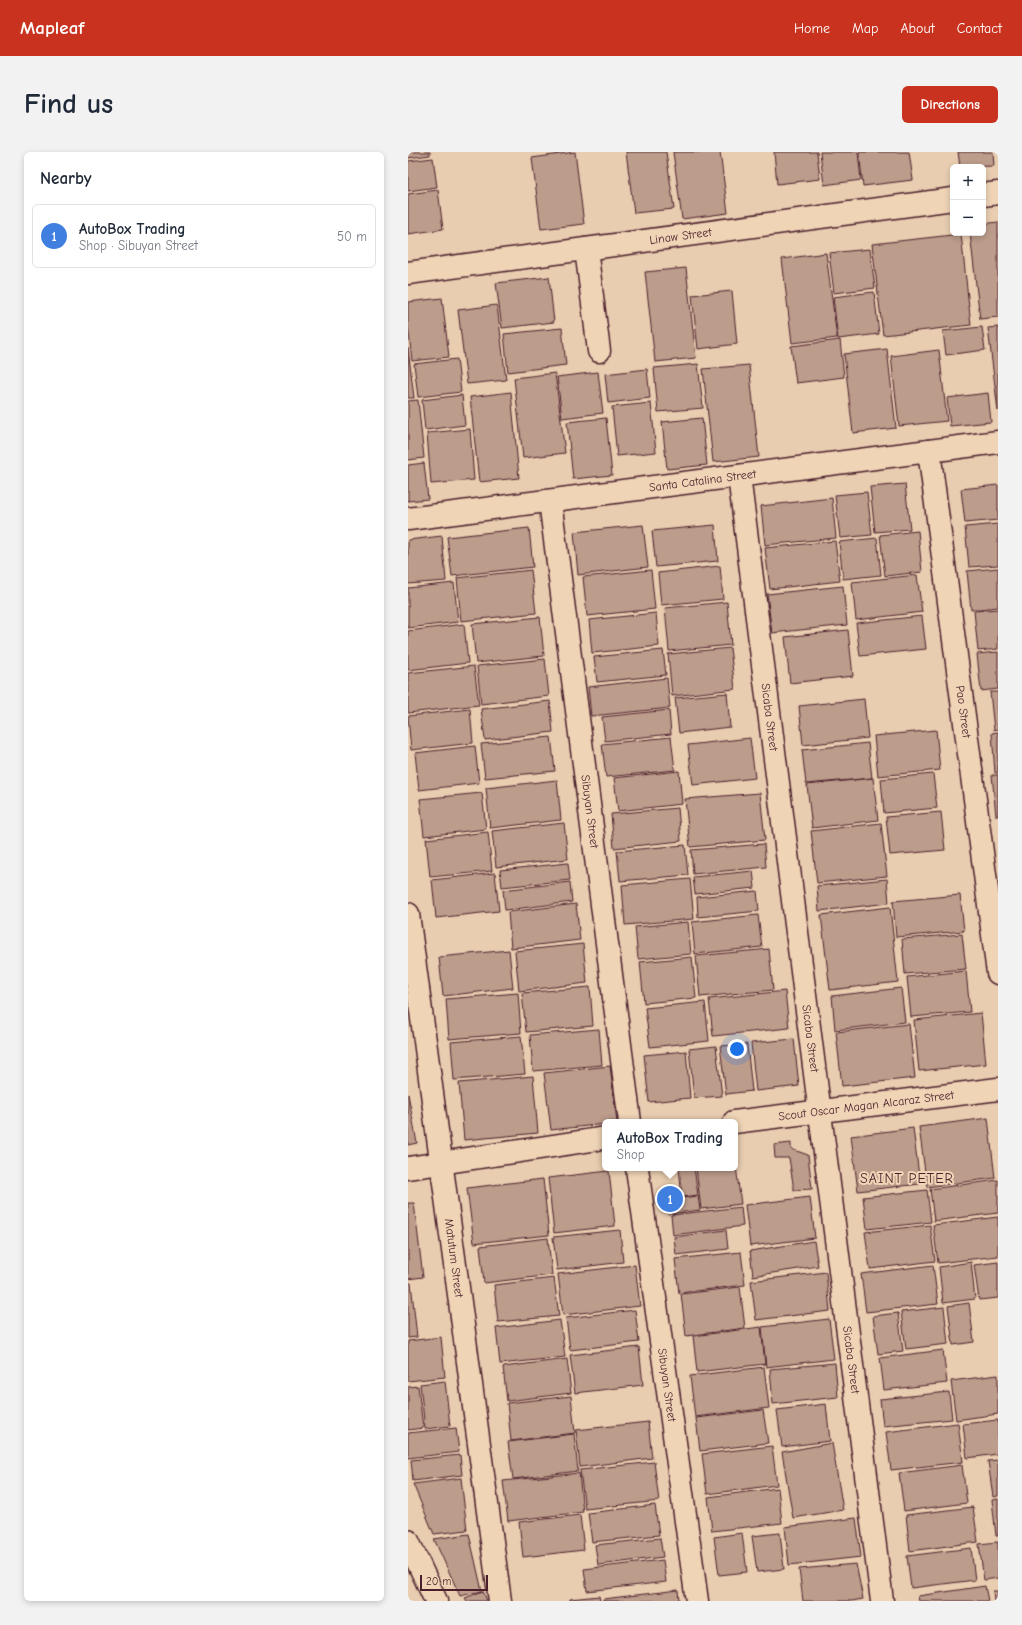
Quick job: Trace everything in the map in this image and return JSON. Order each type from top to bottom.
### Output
[{"type":"street","points":[[986,195],[998,193]]},
{"type":"street","name":"Linaw Street","points":[[408,273],[950,199]]},
{"type":"street","points":[[586,249],[600,351]]},
{"type":"street","name":"Santa Catalina Street","points":[[408,519],[998,442]]},
{"type":"street","name":"Pao Street","points":[[929,451],[998,973]]},
{"type":"street","name":"Sicaba Street","points":[[739,476],[882,1601]]},
{"type":"street","name":"Sibuyan Street","points":[[550,501],[630,1119]]},
{"type":"street","name":"Matutum Street","points":[[408,914],[500,1601]]},
{"type":"street","name":"Scout Oscar Magan Alcaraz Street","points":[[738,1122],[998,1089]]},
{"type":"street","points":[[408,1168],[602,1138]]},
{"type":"street","name":"Sibuyan Street","points":[[637,1171],[697,1601]]},
{"type":"street","points":[[408,1541],[436,1601]]},
{"type":"building","points":[[408,152],[430,152],[430,155],[408,158]]},
{"type":"building","points":[[575,152],[584,224],[541,229],[532,158]]},
{"type":"building","points":[[626,152],[666,152],[674,209],[634,213]]},
{"type":"building","points":[[673,152],[720,152],[728,213],[682,219]]},
{"type":"building","points":[[774,152],[817,152],[820,179],[777,184]]},
{"type":"building","points":[[820,152],[858,152],[861,180],[824,185]]},
{"type":"building","points":[[859,152],[909,152],[913,180],[863,186]]},
{"type":"building","points":[[958,152],[993,152],[994,166],[986,166],[986,164],[960,164]]},
{"type":"building","points":[[433,158],[437,187],[408,191],[408,161]]},
{"type":"building","points":[[438,190],[443,229],[408,234],[408,194]]},
{"type":"building","points":[[998,222],[998,317],[980,319],[970,236],[986,236],[986,224]]},
{"type":"building","points":[[950,235],[961,236],[971,325],[883,335],[872,244]]},
{"type":"building","points":[[870,249],[875,288],[834,293],[829,253]]},
{"type":"building","points":[[826,253],[837,338],[792,343],[782,259]]},
{"type":"building","points":[[686,268],[696,358],[655,362],[645,272]]},
{"type":"building","points":[[549,277],[554,322],[502,328],[496,283]]},
{"type":"building","points":[[732,291],[737,344],[698,349],[692,295]]},
{"type":"building","points":[[874,292],[879,334],[838,339],[833,297]]},
{"type":"building","points":[[442,298],[449,357],[412,361],[408,324],[408,302]]},
{"type":"building","points":[[497,305],[506,380],[467,384],[458,310]]},
{"type":"building","points":[[982,327],[985,350],[946,355],[943,331]]},
{"type":"building","points":[[998,327],[998,411],[988,328]]},
{"type":"building","points":[[562,328],[566,365],[508,372],[504,334]]},
{"type":"building","points":[[840,340],[844,377],[796,383],[791,346]]},
{"type":"building","points":[[408,348],[414,398],[408,398]]},
{"type":"building","points":[[887,349],[896,428],[853,433],[844,354]]},
{"type":"building","points":[[939,350],[947,421],[899,426],[891,356]]},
{"type":"building","points":[[457,359],[461,392],[418,397],[414,364]]},
{"type":"building","points":[[698,364],[703,408],[658,412],[654,368]]},
{"type":"building","points":[[749,365],[759,457],[713,462],[703,369]]},
{"type":"building","points":[[647,369],[650,398],[608,403],[605,374]]},
{"type":"building","points":[[598,372],[603,413],[562,418],[557,377]]},
{"type":"building","points":[[555,373],[565,453],[523,458],[514,378]]},
{"type":"building","points":[[511,392],[519,478],[479,482],[470,397]]},
{"type":"building","points":[[988,393],[991,422],[950,426],[947,398]]},
{"type":"building","points":[[462,395],[465,425],[425,430],[422,400]]},
{"type":"building","points":[[418,400],[424,458],[408,460],[408,401]]},
{"type":"building","points":[[651,403],[656,452],[617,456],[612,407]]},
{"type":"building","points":[[606,418],[612,475],[573,479],[567,422]]},
{"type":"building","points":[[702,418],[707,465],[667,469],[662,422]]},
{"type":"building","points":[[470,429],[474,480],[431,484],[427,433]]},
{"type":"building","points":[[424,463],[428,499],[408,501],[408,465]]},
{"type":"building","points":[[905,484],[910,529],[875,532],[870,487]]},
{"type":"building","points":[[998,485],[998,520],[965,523],[961,489]]},
{"type":"building","points":[[867,492],[872,535],[840,538],[835,495]]},
{"type":"building","points":[[832,498],[836,538],[765,545],[761,506]]},
{"type":"building","points":[[998,524],[998,565],[969,567],[965,527]]},
{"type":"building","points":[[643,525],[648,567],[578,575],[574,532]]},
{"type":"building","points":[[715,525],[718,561],[656,567],[652,531]]},
{"type":"building","points":[[529,528],[533,567],[452,576],[447,537]]},
{"type":"building","points":[[918,531],[922,572],[885,576],[880,535]]},
{"type":"building","points":[[442,536],[446,581],[408,584],[408,540]]},
{"type":"building","points":[[877,538],[881,575],[843,579],[839,542]]},
{"type":"building","points":[[835,541],[840,581],[770,589],[765,548]]},
{"type":"building","points":[[720,566],[723,599],[661,605],[658,573]]},
{"type":"building","points":[[998,568],[998,607],[971,610],[967,571]]},
{"type":"building","points":[[531,570],[536,613],[461,621],[457,578]]},
{"type":"building","points":[[651,570],[655,609],[587,616],[583,577]]},
{"type":"building","points":[[917,575],[922,612],[856,620],[852,582]]},
{"type":"building","points":[[454,583],[458,622],[408,628],[408,588]]},
{"type":"building","points":[[843,586],[847,625],[772,633],[767,594]]},
{"type":"building","points":[[727,602],[731,645],[669,651],[665,608]]},
{"type":"building","points":[[998,609],[998,649],[978,651],[974,611]]},
{"type":"building","points":[[656,613],[659,646],[592,653],[589,620]]},
{"type":"building","points":[[922,616],[926,649],[860,656],[856,623]]},
{"type":"building","points":[[540,617],[544,656],[476,663],[472,624]]},
{"type":"building","points":[[464,624],[468,663],[408,670],[408,631]]},
{"type":"building","points":[[848,630],[853,676],[790,683],[785,637]]},
{"type":"building","points":[[730,648],[735,689],[672,696],[668,654]]},
{"type":"building","points":[[663,650],[666,675],[597,682],[594,657]]},
{"type":"building","points":[[998,652],[998,689],[981,691],[977,654]]},
{"type":"building","points":[[545,659],[549,696],[481,704],[477,666]]},
{"type":"building","points":[[474,666],[479,705],[408,713],[408,673]]},
{"type":"building","points":[[667,678],[670,708],[591,716],[588,687]]},
{"type":"building","points":[[990,692],[998,692],[998,729],[994,730]]},
{"type":"building","points":[[727,693],[730,727],[679,733],[675,698]]},
{"type":"building","points":[[864,699],[868,738],[803,745],[799,706]]},
{"type":"building","points":[[550,701],[553,732],[485,740],[481,709]]},
{"type":"building","points":[[470,709],[473,743],[411,750],[408,716]]},
{"type":"building","points":[[669,710],[671,734],[605,741],[602,717]]},
{"type":"building","points":[[936,730],[940,770],[878,776],[874,736]]},
{"type":"building","points":[[998,732],[998,773],[995,773],[992,733]]},
{"type":"building","points":[[551,737],[555,771],[485,778],[481,744]]},
{"type":"building","points":[[671,737],[675,770],[606,777],[602,744]]},
{"type":"building","points":[[750,738],[755,778],[693,785],[688,745]]},
{"type":"building","points":[[868,743],[872,778],[806,784],[802,750]]},
{"type":"building","points":[[475,746],[479,783],[419,790],[415,753]]},
{"type":"building","points":[[679,771],[682,804],[618,811],[614,778]]},
{"type":"building","points":[[933,774],[937,808],[884,813],[881,779]]},
{"type":"building","points":[[992,775],[998,775],[998,816],[996,816]]},
{"type":"building","points":[[873,778],[878,820],[812,828],[807,785]]},
{"type":"building","points":[[557,780],[561,820],[490,828],[486,788]]},
{"type":"building","points":[[482,793],[486,829],[424,836],[420,799]]},
{"type":"building","points":[[760,793],[765,840],[690,847],[685,799]]},
{"type":"building","points":[[678,808],[681,841],[614,848],[611,814]]},
{"type":"building","points":[[941,812],[945,850],[890,855],[886,817]]},
{"type":"building","points":[[564,823],[568,859],[496,867],[492,831]]},
{"type":"building","points":[[881,823],[887,876],[817,883],[811,831]]},
{"type":"building","points":[[488,832],[492,871],[430,877],[426,839]]},
{"type":"building","points":[[764,844],[766,867],[693,874],[691,850]]},
{"type":"building","points":[[685,845],[688,875],[620,881],[617,851]]},
{"type":"building","points":[[568,863],[570,880],[502,887],[500,870]]},
{"type":"building","points":[[753,871],[755,888],[695,894],[693,877]]},
{"type":"building","points":[[495,873],[499,911],[436,918],[432,880]]},
{"type":"building","points":[[690,879],[694,919],[625,925],[622,885]]},
{"type":"building","points":[[887,879],[889,903],[819,911],[817,886]]},
{"type":"building","points":[[570,882],[572,902],[505,910],[503,890]]},
{"type":"building","points":[[757,891],[759,911],[698,917],[697,897]]},
{"type":"building","points":[[960,895],[964,931],[896,937],[893,901]]},
{"type":"building","points":[[576,904],[580,940],[511,948],[508,912]]},
{"type":"building","points":[[890,907],[898,982],[830,990],[821,915]]},
{"type":"building","points":[[758,915],[762,947],[695,954],[692,922]]},
{"type":"building","points":[[688,922],[691,954],[638,959],[635,927]]},
{"type":"building","points":[[962,934],[966,969],[905,974],[902,939]]},
{"type":"building","points":[[583,944],[587,983],[519,991],[515,951]]},
{"type":"building","points":[[769,949],[773,990],[700,997],[696,956]]},
{"type":"building","points":[[509,950],[513,988],[443,996],[439,957]]},
{"type":"building","points":[[692,957],[696,998],[644,1003],[640,962]]},
{"type":"building","points":[[966,971],[970,1012],[911,1017],[907,977]]},
{"type":"building","points":[[590,987],[593,1026],[526,1032],[522,993]]},
{"type":"building","points":[[901,988],[905,1022],[835,1030],[832,996]]},
{"type":"building","points":[[785,991],[789,1028],[713,1036],[709,999]]},
{"type":"building","points":[[518,993],[521,1033],[449,1039],[446,999]]},
{"type":"building","points":[[705,1002],[709,1041],[650,1047],[645,1008]]},
{"type":"building","points":[[981,1013],[986,1064],[919,1071],[914,1020]]},
{"type":"building","points":[[909,1024],[915,1078],[842,1086],[836,1032]]},
{"type":"building","points":[[599,1029],[602,1065],[533,1071],[530,1035]]},
{"type":"building","points":[[521,1036],[525,1074],[454,1080],[451,1042]]},
{"type":"building","points":[[794,1039],[799,1086],[756,1091],[751,1043]]},
{"type":"building","points":[[747,1044],[752,1091],[726,1094],[720,1046]]},
{"type":"building","points":[[716,1046],[722,1096],[694,1098],[689,1049]]},
{"type":"building","points":[[686,1051],[690,1098],[649,1102],[644,1055]]},
{"type":"building","points":[[610,1066],[617,1119],[602,1119],[602,1124],[551,1130],[544,1073]]},
{"type":"building","points":[[533,1076],[538,1133],[464,1140],[459,1083]]},
{"type":"building","points":[[408,1094],[417,1143],[408,1145]]},
{"type":"building","points":[[988,1118],[995,1178],[927,1187],[919,1127]]},
{"type":"building","points":[[913,1128],[920,1184],[858,1191],[851,1136]]},
{"type":"building","points":[[791,1143],[791,1149],[808,1155],[812,1189],[794,1190],[789,1158],[775,1158],[774,1145]]},
{"type":"building","points":[[609,1171],[615,1226],[554,1233],[548,1178]]},
{"type":"building","points":[[679,1171],[694,1171],[698,1195],[682,1197]]},
{"type":"building","points":[[696,1171],[737,1171],[741,1204],[701,1209]]},
{"type":"building","points":[[543,1179],[549,1235],[474,1243],[467,1188]]},
{"type":"building","points":[[998,1180],[998,1213],[934,1221],[930,1189]]},
{"type":"building","points":[[927,1190],[931,1222],[867,1229],[863,1197]]},
{"type":"building","points":[[698,1196],[700,1210],[668,1214],[666,1200]]},
{"type":"building","points":[[810,1197],[815,1238],[750,1246],[745,1205]]},
{"type":"building","points":[[408,1203],[414,1203],[423,1277],[408,1279]]},
{"type":"building","points":[[741,1207],[743,1226],[673,1235],[671,1215]]},
{"type":"building","points":[[998,1217],[998,1256],[938,1263],[933,1225]]},
{"type":"building","points":[[930,1225],[935,1261],[870,1269],[865,1232]]},
{"type":"building","points":[[620,1230],[623,1262],[557,1270],[553,1237]]},
{"type":"building","points":[[726,1230],[728,1249],[676,1255],[674,1237]]},
{"type":"building","points":[[548,1238],[552,1275],[484,1283],[480,1246]]},
{"type":"building","points":[[814,1241],[818,1266],[753,1276],[750,1251]]},
{"type":"building","points":[[741,1252],[745,1285],[679,1293],[675,1259]]},
{"type":"building","points":[[971,1262],[975,1299],[943,1303],[939,1267]]},
{"type":"building","points":[[998,1262],[998,1298],[979,1300],[974,1265]]},
{"type":"building","points":[[635,1265],[640,1306],[563,1315],[558,1274]]},
{"type":"building","points":[[933,1265],[938,1304],[866,1312],[861,1274]]},
{"type":"building","points":[[826,1272],[830,1311],[756,1320],[751,1281]]},
{"type":"building","points":[[554,1278],[559,1316],[498,1322],[494,1285]]},
{"type":"building","points":[[408,1283],[411,1283],[417,1337],[408,1338]]},
{"type":"building","points":[[740,1287],[745,1328],[686,1336],[681,1294]]},
{"type":"building","points":[[969,1303],[974,1342],[953,1345],[948,1306]]},
{"type":"building","points":[[944,1307],[948,1344],[906,1349],[901,1312]]},
{"type":"building","points":[[635,1310],[639,1342],[570,1350],[566,1318]]},
{"type":"building","points":[[898,1313],[903,1351],[878,1354],[873,1316]]},
{"type":"building","points":[[829,1319],[834,1359],[766,1367],[762,1327]]},
{"type":"building","points":[[560,1320],[565,1357],[500,1364],[496,1328]]},
{"type":"building","points":[[761,1327],[765,1364],[697,1372],[693,1336]]},
{"type":"building","points":[[441,1337],[445,1377],[408,1381],[408,1341]]},
{"type":"building","points":[[639,1347],[643,1385],[575,1393],[570,1355]]},
{"type":"building","points":[[943,1350],[947,1383],[884,1390],[880,1358]]},
{"type":"building","points":[[567,1359],[571,1393],[507,1401],[503,1367]]},
{"type":"building","points":[[835,1363],[838,1397],[773,1404],[770,1369]]},
{"type":"building","points":[[764,1367],[769,1408],[695,1417],[690,1376]]},
{"type":"building","points":[[998,1375],[998,1414],[956,1420],[951,1381]]},
{"type":"building","points":[[445,1381],[450,1426],[425,1429],[420,1384]]},
{"type":"building","points":[[418,1386],[423,1428],[408,1430],[408,1387]]},
{"type":"building","points":[[949,1392],[952,1419],[883,1426],[880,1399]]},
{"type":"building","points":[[571,1396],[575,1433],[511,1441],[507,1403]]},
{"type":"building","points":[[826,1404],[830,1441],[782,1447],[777,1410]]},
{"type":"building","points":[[763,1410],[768,1443],[700,1451],[696,1418]]},
{"type":"building","points":[[998,1420],[998,1454],[967,1458],[963,1424]]},
{"type":"building","points":[[648,1422],[652,1458],[580,1467],[576,1430]]},
{"type":"building","points":[[958,1423],[963,1462],[891,1470],[886,1432]]},
{"type":"building","points":[[456,1428],[459,1452],[408,1458],[408,1433]]},
{"type":"building","points":[[574,1434],[578,1471],[513,1479],[508,1442]]},
{"type":"building","points":[[832,1443],[843,1510],[793,1518],[782,1452]]},
{"type":"building","points":[[772,1446],[777,1485],[707,1494],[702,1454]]},
{"type":"building","points":[[460,1455],[462,1475],[413,1481],[411,1460]]},
{"type":"building","points":[[998,1460],[998,1496],[993,1497],[988,1461]]},
{"type":"building","points":[[654,1462],[659,1501],[585,1509],[580,1470]]},
{"type":"building","points":[[962,1465],[967,1503],[904,1511],[899,1473]]},
{"type":"building","points":[[579,1473],[583,1512],[508,1521],[503,1481]]},
{"type":"building","points":[[461,1478],[467,1530],[434,1534],[413,1484]]},
{"type":"building","points":[[778,1488],[782,1523],[712,1531],[708,1497]]},
{"type":"building","points":[[998,1499],[998,1536],[996,1536],[992,1500]]},
{"type":"building","points":[[655,1505],[659,1535],[592,1542],[588,1513]]},
{"type":"building","points":[[973,1507],[978,1542],[910,1551],[906,1515]]},
{"type":"building","points":[[580,1515],[584,1550],[523,1557],[519,1522]]},
{"type":"building","points":[[856,1518],[861,1557],[789,1565],[785,1527]]},
{"type":"building","points":[[742,1533],[747,1572],[719,1575],[714,1537]]},
{"type":"building","points":[[780,1533],[784,1569],[757,1572],[752,1536]]},
{"type":"building","points":[[469,1534],[482,1591],[460,1596],[434,1539]]},
{"type":"building","points":[[660,1538],[663,1557],[598,1565],[595,1545]]},
{"type":"building","points":[[998,1542],[998,1578],[984,1580],[979,1544]]},
{"type":"building","points":[[971,1548],[975,1580],[911,1588],[907,1556]]},
{"type":"building","points":[[663,1560],[666,1582],[587,1591],[584,1569]]},
{"type":"building","points":[[856,1564],[863,1599],[852,1601],[803,1601],[799,1569]]},
{"type":"building","points":[[985,1586],[988,1601],[919,1601],[918,1596]]},
{"type":"building","points":[[678,1590],[679,1601],[603,1601],[603,1599]]},
{"type":"building","points":[[483,1591],[487,1601],[467,1601],[465,1598]]},
{"type":"building","points":[[993,1591],[998,1591],[998,1601],[994,1601]]},
{"type":"building","points":[[599,1596],[600,1601],[570,1601],[570,1599]]},
{"type":"place","name":"AutoBox Trading","points":[[670,1199]]},
{"type":"district","name":"SAINT PETER","points":[[907,1178]]}]
